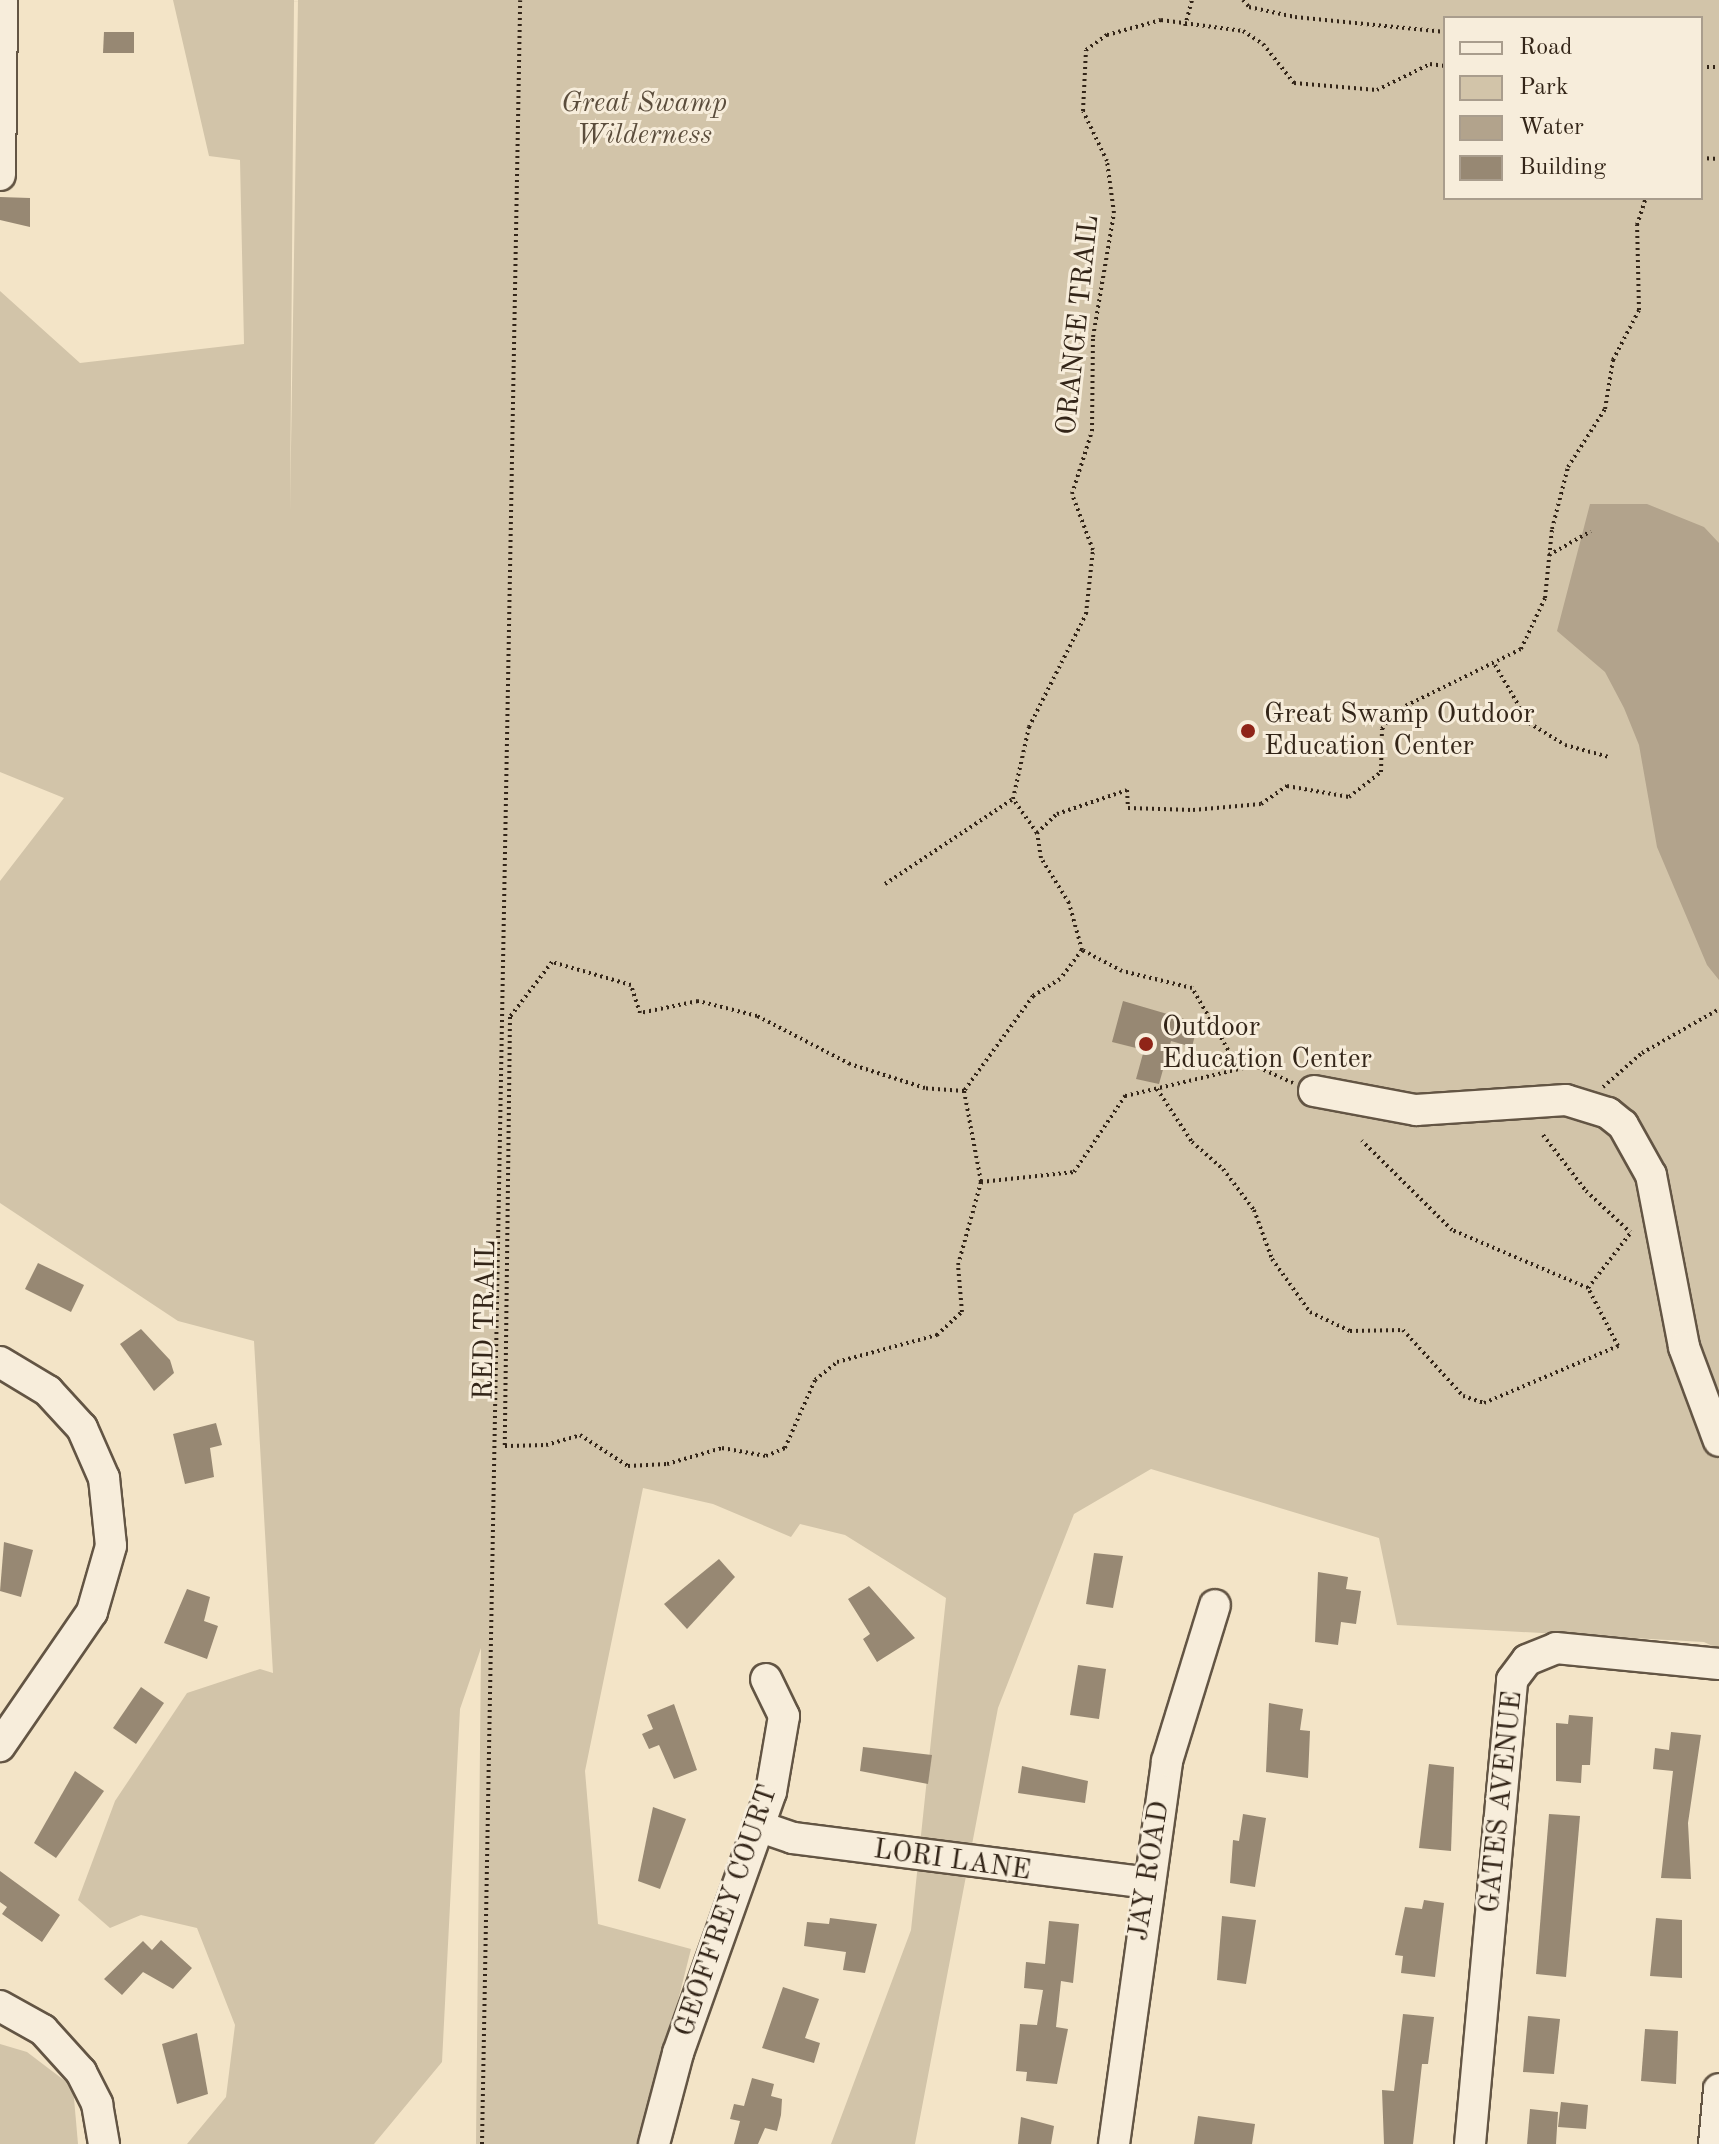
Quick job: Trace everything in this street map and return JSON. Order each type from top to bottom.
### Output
[{"type":"street","points":[[0,175],[2,0]]},
{"type":"street","points":[[1314,1091],[1416,1110],[1566,1100],[1590,1105],[1635,1140],[1661,1224],[1687,1360],[1719,1441]]},
{"type":"street","points":[[0,1362],[48,1391],[82,1428],[104,1478],[111,1546],[92,1612],[0,1746]]},
{"type":"street","name":"JAY ROAD","points":[[1114,2144],[1147,1883],[1169,1752],[1215,1605]]},
{"type":"street","name":"GATES AVENUE","points":[[1470,2144],[1512,1680],[1527,1660],[1556,1648],[1719,1664]]},
{"type":"street","name":"GEOFFREY COURT","points":[[654,2144],[678,2053],[758,1826],[784,1716],[766,1679]]},
{"type":"street","name":"LORI LANE","points":[[758,1826],[793,1838],[1147,1883]]},
{"type":"street","points":[[0,2006],[43,2030],[81,2072],[97,2104],[104,2144]]},
{"type":"street","points":[[1714,2144],[1719,2089]]},
{"type":"path","points":[[482,2144],[520,0]]},
{"type":"path","points":[[1185,26],[1192,0]]},
{"type":"path","points":[[1243,0],[1249,7],[1295,17],[1443,32]]},
{"type":"path","name":"ORANGE TRAIL","points":[[1013,799],[1029,727],[1086,614],[1093,550],[1072,494],[1092,431],[1093,337],[1114,213],[1107,161],[1083,111],[1086,50],[1139,24],[1185,26],[1243,31],[1263,44],[1294,83],[1377,90],[1430,64],[1443,66]]},
{"type":"path","points":[[1037,833],[1057,814],[1127,790],[1128,808],[1193,810],[1261,804],[1287,786],[1349,797],[1381,772],[1382,729],[1395,711],[1495,665],[1521,649],[1545,598],[1549,555],[1568,467],[1605,409],[1613,360],[1639,310],[1637,225],[1645,200]]},
{"type":"path","points":[[1549,555],[1591,531]]},
{"type":"path","points":[[1495,665],[1529,723],[1565,745],[1609,757]]},
{"type":"path","points":[[885,884],[1013,799],[1037,833],[1041,858],[1069,903],[1082,950],[1122,971],[1192,988],[1204,1000],[1220,1041],[1252,1066],[1314,1091]]},
{"type":"path","points":[[1082,950],[1060,979],[1033,996],[964,1091],[981,1182],[1074,1172],[1125,1096],[1252,1066]]},
{"type":"path","name":"RED TRAIL","points":[[964,1091],[925,1088],[850,1064],[757,1016],[698,1001],[640,1013],[631,985],[552,962],[510,1017],[505,1446],[546,1445],[580,1435],[628,1466],[722,1448],[766,1456],[785,1448],[815,1380],[837,1362],[937,1335],[962,1312],[958,1265],[981,1182]]},
{"type":"path","points":[[1590,1105],[1614,1072],[1719,1009]]},
{"type":"path","points":[[1157,1089],[1192,1142],[1223,1169],[1254,1210],[1272,1259],[1310,1312],[1350,1331],[1403,1330],[1463,1396],[1484,1403],[1618,1346],[1588,1288],[1452,1230],[1362,1141]]},
{"type":"path","points":[[1543,1135],[1581,1177],[1586,1191],[1630,1232]]},
{"type":"path","points":[[1588,1288],[1630,1232],[1661,1224]]},
{"type":"green space","name":"Great Swamp Wilderness","points":[[173,0],[294,0],[290,512],[298,0],[1719,0],[1719,1649],[1704,1642],[1397,1625],[1379,1538],[1151,1469],[1074,1514],[998,1708],[915,2144],[831,2144],[911,1930],[946,1598],[845,1535],[800,1524],[791,1537],[713,1504],[643,1488],[585,1771],[598,1924],[691,1949],[642,2144],[476,2144],[481,1648],[460,1709],[442,2062],[374,2144],[187,2144],[226,2097],[235,2025],[197,1928],[141,1915],[110,1928],[78,1900],[115,1801],[187,1693],[260,1669],[273,1673],[254,1341],[178,1321],[0,1203],[0,881],[64,798],[0,772],[0,291],[80,363],[244,344],[240,160],[209,156]]},
{"type":"green space","points":[[0,2044],[27,2052],[73,2087],[78,2144],[0,2144]]},
{"type":"water","points":[[1590,504],[1647,504],[1704,527],[1719,543],[1719,980],[1707,965],[1657,847],[1639,745],[1624,708],[1605,672],[1557,631]]},
{"type":"building","points":[[104,32],[134,32],[134,53],[103,53]]},
{"type":"building","points":[[0,197],[30,198],[30,227],[0,220]]},
{"type":"building","name":"Outdoor Education Center","points":[[1123,1001],[1198,1023],[1192,1047],[1171,1041],[1159,1084],[1136,1079],[1144,1050],[1112,1042]]},
{"type":"building","points":[[38,1263],[84,1285],[71,1312],[25,1289]]},
{"type":"building","points":[[141,1329],[170,1360],[174,1373],[154,1391],[120,1344]]},
{"type":"building","points":[[216,1423],[222,1445],[210,1448],[214,1477],[185,1484],[173,1434]]},
{"type":"building","points":[[4,1542],[33,1550],[21,1597],[0,1591]]},
{"type":"building","points":[[1094,1553],[1123,1556],[1113,1608],[1086,1604]]},
{"type":"building","points":[[719,1559],[735,1577],[687,1629],[664,1604]]},
{"type":"building","points":[[1318,1572],[1348,1577],[1346,1589],[1361,1591],[1356,1624],[1341,1622],[1338,1645],[1315,1642]]},
{"type":"building","points":[[869,1586],[915,1638],[877,1662],[863,1639],[870,1634],[848,1599]]},
{"type":"building","points":[[187,1589],[210,1597],[204,1621],[218,1626],[207,1659],[164,1643]]},
{"type":"building","points":[[1078,1665],[1106,1669],[1099,1719],[1070,1715]]},
{"type":"building","points":[[141,1687],[164,1703],[136,1744],[113,1728]]},
{"type":"building","points":[[1269,1703],[1303,1709],[1300,1730],[1310,1731],[1308,1778],[1266,1772]]},
{"type":"building","points":[[674,1704],[697,1770],[674,1779],[659,1745],[649,1749],[642,1734],[653,1729],[647,1715]]},
{"type":"building","points":[[1569,1715],[1593,1717],[1590,1765],[1582,1765],[1581,1783],[1556,1781],[1556,1723],[1568,1724]]},
{"type":"building","points":[[1671,1732],[1701,1735],[1688,1823],[1691,1879],[1661,1878],[1673,1771],[1653,1769],[1655,1748],[1669,1750]]},
{"type":"building","points":[[863,1747],[932,1755],[928,1784],[860,1771]]},
{"type":"building","points":[[1429,1764],[1454,1767],[1451,1851],[1419,1848]]},
{"type":"building","points":[[1022,1766],[1088,1781],[1085,1803],[1018,1793]]},
{"type":"building","points":[[75,1771],[104,1791],[56,1858],[34,1843]]},
{"type":"building","points":[[653,1807],[686,1819],[660,1889],[638,1881]]},
{"type":"building","points":[[1243,1814],[1266,1818],[1255,1887],[1230,1883],[1233,1840],[1239,1841]]},
{"type":"building","points":[[1549,1814],[1580,1816],[1566,1977],[1536,1974]]},
{"type":"building","points":[[0,1871],[60,1915],[42,1942],[2,1914],[7,1907],[0,1902]]},
{"type":"building","points":[[1424,1900],[1444,1903],[1435,1977],[1401,1973],[1403,1956],[1395,1955],[1405,1907],[1422,1909]]},
{"type":"building","points":[[1222,1916],[1256,1920],[1246,1984],[1217,1980]]},
{"type":"building","points":[[830,1918],[877,1924],[865,1973],[843,1970],[846,1952],[804,1946],[807,1922],[829,1924]]},
{"type":"building","points":[[1656,1918],[1682,1920],[1682,1978],[1650,1976]]},
{"type":"building","points":[[1049,1921],[1079,1924],[1073,1983],[1061,1981],[1056,2027],[1068,2029],[1057,2084],[1026,2081],[1027,2072],[1016,2071],[1020,2024],[1037,2025],[1043,1990],[1024,1988],[1026,1962],[1045,1964]]},
{"type":"building","points":[[161,1940],[192,1968],[173,1989],[143,1972],[122,1995],[104,1979],[143,1941],[152,1950]]},
{"type":"building","points":[[783,1987],[819,1999],[805,2038],[820,2043],[814,2063],[762,2048]]},
{"type":"building","points":[[1403,2014],[1434,2017],[1428,2064],[1422,2064],[1413,2144],[1384,2144],[1382,2090],[1394,2091]]},
{"type":"building","points":[[1528,2016],[1560,2019],[1554,2074],[1523,2072]]},
{"type":"building","points":[[1645,2029],[1678,2031],[1676,2084],[1641,2081]]},
{"type":"building","points":[[197,2033],[208,2094],[177,2104],[162,2044]]},
{"type":"building","points":[[752,2078],[774,2084],[771,2096],[782,2099],[777,2131],[765,2128],[758,2144],[734,2144],[740,2121],[730,2119],[734,2104],[744,2106]]},
{"type":"building","points":[[1561,2102],[1588,2105],[1586,2129],[1558,2127]]},
{"type":"building","points":[[1530,2109],[1558,2112],[1556,2144],[1527,2144]]},
{"type":"building","points":[[1198,2116],[1255,2124],[1252,2144],[1194,2144]]},
{"type":"building","points":[[1021,2117],[1054,2126],[1051,2144],[1018,2144]]},
{"type":"place","name":"Great Swamp Outdoor Education Center","points":[[1248,731]]},
{"type":"place","name":"Outdoor Education Center","points":[[1146,1044]]}]
